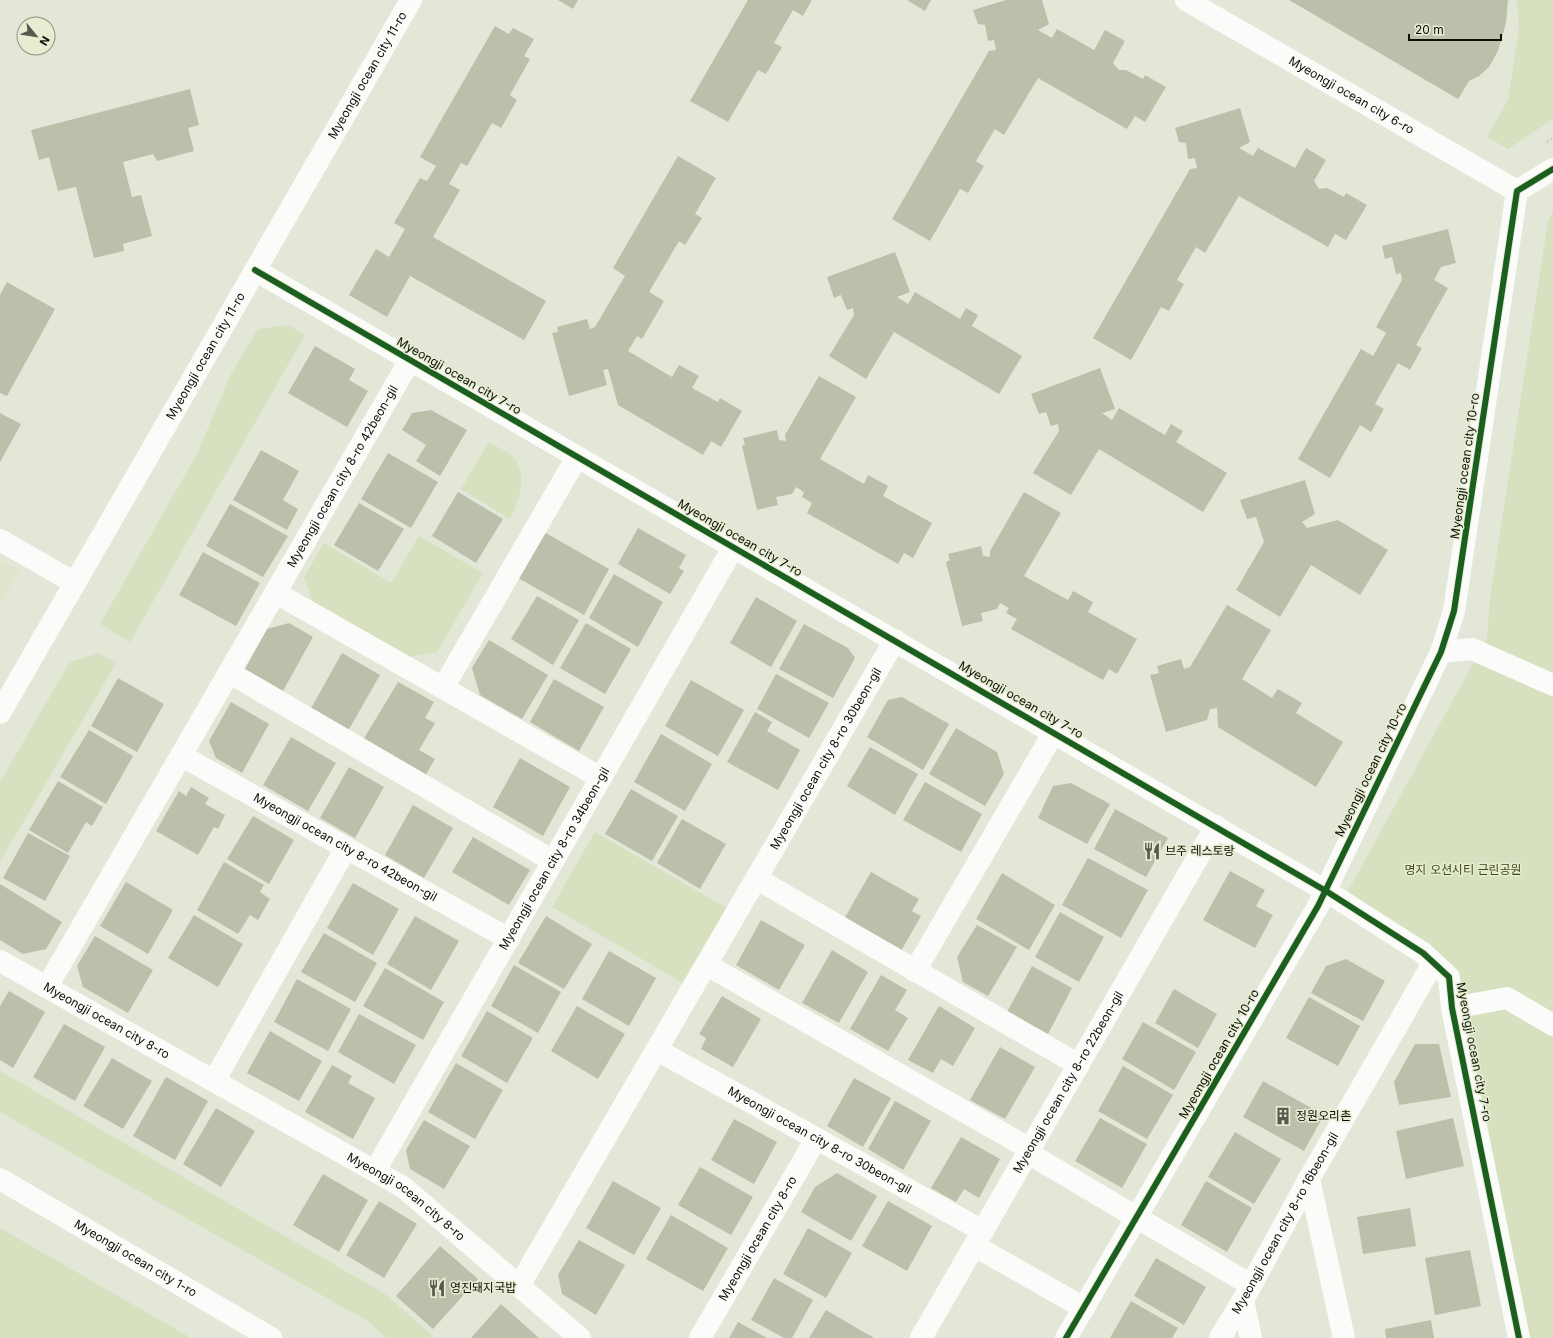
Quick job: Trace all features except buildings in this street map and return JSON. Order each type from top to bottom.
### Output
[{"type":"street","name":"Myeongji ocean city 11-ro","points":[[0,713],[411,0]]},
{"type":"street","name":"Myeongji ocean city 6-ro","points":[[1186,0],[1517,191]]},
{"type":"street","points":[[1517,191],[1553,169]]},
{"type":"street","name":"Myeongji ocean city 10-ro","points":[[1066,1338],[1325,891],[1440,652],[1454,611],[1517,191]]},
{"type":"street","name":"Myeongji ocean city 7-ro","points":[[255,270],[577,458],[734,546],[1216,826],[1325,891],[1423,953],[1449,977],[1452,1008],[1519,1338]]},
{"type":"street","name":"Myeongji ocean city 8-ro 42beon-gil","points":[[47,987],[410,360]]},
{"type":"street","points":[[443,688],[577,458]]},
{"type":"street","points":[[0,540],[75,583]]},
{"type":"street","name":"Myeongji ocean city 8-ro 34beon-gil","points":[[375,1171],[734,546]]},
{"type":"street","points":[[276,593],[601,778]]},
{"type":"street","name":"Myeongji ocean city 8-ro 30beon-gil","points":[[519,1286],[895,640]]},
{"type":"street","points":[[1440,652],[1472,649],[1553,685]]},
{"type":"street","points":[[230,673],[553,861]]},
{"type":"street","name":"Myeongji ocean city 7-ro","points":[[915,971],[1054,732]]},
{"type":"street","name":"Myeongji ocean city 8-ro 42beon-gil","points":[[182,756],[509,939]]},
{"type":"street","name":"Myeongji ocean city 8-ro 22beon-gil","points":[[921,1338],[1216,826]]},
{"type":"street","points":[[214,1081],[346,848]]},
{"type":"street","points":[[756,878],[1078,1065]]},
{"type":"street","name":"Myeongji ocean city 8-ro","points":[[0,961],[403,1187],[580,1338]]},
{"type":"street","name":"Myeongji ocean city 8-ro 16beon-gil","points":[[1220,1338],[1433,963]]},
{"type":"street","points":[[707,965],[1029,1151],[1136,1217],[1247,1292],[1251,1338]]},
{"type":"street","points":[[1452,1008],[1507,998],[1553,1025]]},
{"type":"street","name":"Myeongji ocean city 8-ro 30beon-gil","points":[[657,1050],[816,1139],[979,1238],[1084,1308]]},
{"type":"street","name":"Myeongji ocean city 8-ro","points":[[700,1338],[816,1139]]},
{"type":"street","name":"Myeongji ocean city 1-ro","points":[[0,1179],[271,1338]]},
{"type":"street","points":[[1309,1179],[1344,1338]]},
{"type":"shaded area","points":[[0,559],[20,571],[0,605]]},
{"type":"green space","points":[[1517,0],[1553,0],[1553,119],[1508,149],[1487,137],[1508,100],[1519,29]]},
{"type":"green space","name":"명지 오션시티 근린공원","points":[[1553,211],[1553,1338],[1519,1338],[1449,977],[1348,891],[1487,638],[1490,598],[1548,221]]},
{"type":"green space","points":[[288,325],[305,335],[130,642],[100,624],[197,454],[231,374],[258,329]]},
{"type":"green space","points":[[489,442],[511,455],[518,464],[521,472],[521,488],[517,504],[510,519],[461,489]]},
{"type":"green space","points":[[419,536],[483,573],[437,652],[409,657],[313,603],[304,577],[324,543],[391,583]]},
{"type":"green space","points":[[99,653],[116,663],[0,862],[0,782],[70,662]]},
{"type":"green space","points":[[595,832],[727,908],[683,983],[552,907]]},
{"type":"green space","points":[[0,1071],[385,1294],[432,1335],[430,1338],[386,1338],[369,1322],[0,1112]]},
{"type":"green space","points":[[0,1228],[191,1338],[0,1338]]},
{"type":"cycle path","points":[[1066,1338],[1318,906],[1441,652],[1454,611],[1517,191],[1553,169]]},
{"type":"cycle path","points":[[255,270],[1326,891],[1423,953],[1449,977],[1452,1008],[1519,1338]]},
{"type":"place","name":"브주 레스토랑","points":[[1152,851]]},
{"type":"place","name":"정원오리촌","points":[[1283,1116]]},
{"type":"place","name":"영진돼지국밥","points":[[437,1288]]}]
